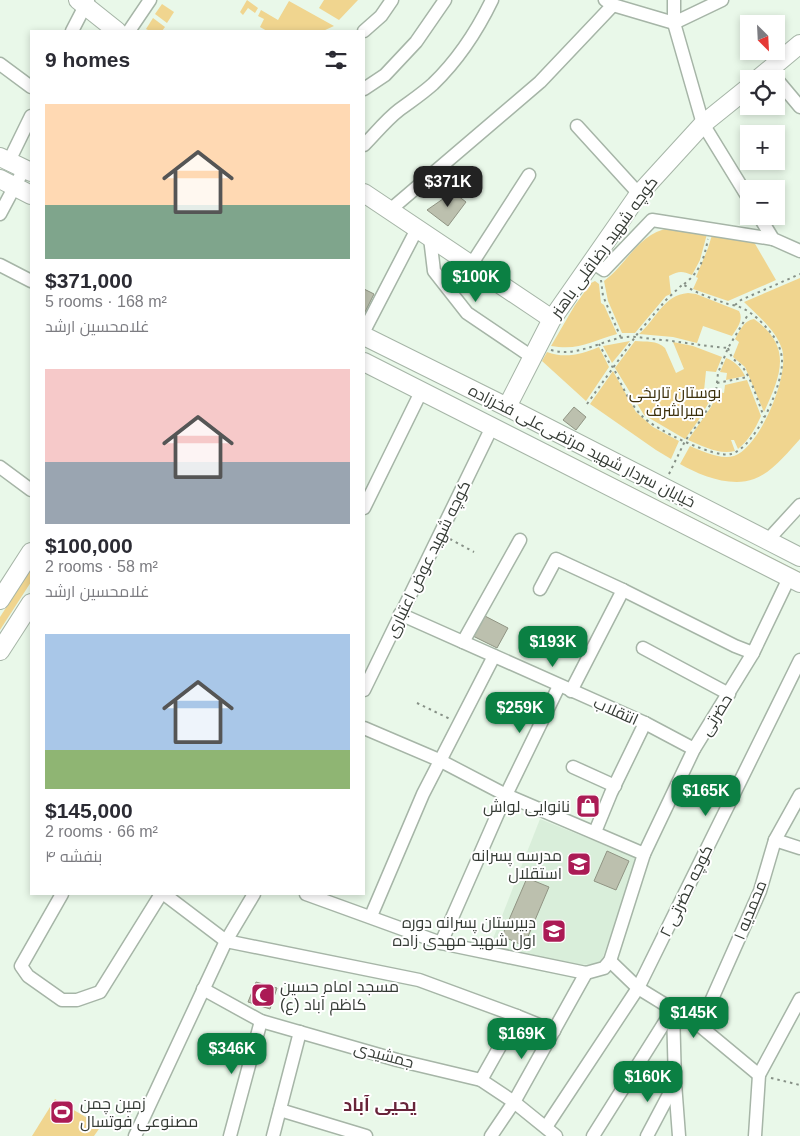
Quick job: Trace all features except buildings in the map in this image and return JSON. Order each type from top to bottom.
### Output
[{"type":"main road","points":[[84,2],[116,30]]},
{"type":"main road","points":[[769,70],[800,44]]},
{"type":"main road","name":"کوچه شهید رضاقلی باهنر","points":[[507,407],[552,319],[598,266],[639,194],[703,124],[740,94]]},
{"type":"main road","points":[[8,183],[30,194]]},
{"type":"main road","points":[[365,194],[552,319]]},
{"type":"main road","name":"خیابان سردار شهید مرتضی‌علی فخرزاده","points":[[365,336],[507,407],[800,558]]},
{"type":"main road","name":"خیابان سردار شهید مرتضی‌علی فخرزاده","points":[[365,363],[795,580]]},
{"type":"main road","points":[[0,600],[30,554]]},
{"type":"main road","points":[[0,650],[30,604]]},
{"type":"street","points":[[130,30],[150,0]]},
{"type":"street","points":[[365,30],[381,16],[392,0]]},
{"type":"street","points":[[365,88],[385,75],[416,42],[445,0]]},
{"type":"street","points":[[365,144],[398,111],[415,100],[433,84],[450,65],[472,37],[492,0]]},
{"type":"street","points":[[674,0],[674,23],[703,124],[740,184]]},
{"type":"street","points":[[390,210],[540,82],[609,3],[674,23],[722,0]]},
{"type":"street","points":[[72,30],[84,2]]},
{"type":"street","points":[[0,64],[30,86]]},
{"type":"street","points":[[785,93],[800,107]]},
{"type":"street","points":[[0,214],[8,183],[16,165],[30,119]]},
{"type":"street","points":[[577,126],[639,194]]},
{"type":"street","points":[[471,265],[529,175]]},
{"type":"street","points":[[598,266],[652,220],[773,239],[800,251]]},
{"type":"street","points":[[764,225],[773,239]]},
{"type":"street","points":[[365,329],[423,233]]},
{"type":"street","points":[[423,233],[434,271],[467,313],[532,357]]},
{"type":"street","points":[[0,265],[30,280]]},
{"type":"street","points":[[365,506],[422,392]]},
{"type":"street","name":"کوچه شهید عوض اعتباری","points":[[365,688],[492,427]]},
{"type":"street","points":[[0,467],[30,489]]},
{"type":"street","points":[[767,540],[800,504]]},
{"type":"street","points":[[463,642],[520,540]]},
{"type":"street","points":[[540,589],[556,559],[753,653]]},
{"type":"street","name":"حضرتی","points":[[610,961],[644,854],[694,749],[729,694],[795,580]]},
{"type":"street","points":[[572,691],[622,590]]},
{"type":"street","name":"انتقلاب","points":[[400,614],[645,724],[694,749]]},
{"type":"street","points":[[643,648],[729,694]]},
{"type":"street","points":[[371,916],[439,760],[494,656]]},
{"type":"street","name":"کوچه حضرتی ۲","points":[[546,1127],[638,988],[800,660]]},
{"type":"street","points":[[441,943],[506,795],[559,686]]},
{"type":"street","points":[[595,832],[645,724]]},
{"type":"street","points":[[365,728],[439,760],[506,795],[644,854]]},
{"type":"street","points":[[573,767],[615,786]]},
{"type":"street","name":"محمدیه ۱","points":[[700,1026],[760,891],[776,840],[800,795]]},
{"type":"street","points":[[776,840],[800,848]]},
{"type":"street","points":[[61,895],[21,966],[28,976],[62,1000],[78,1000],[100,992],[161,895]]},
{"type":"street","points":[[163,895],[226,941],[419,980],[554,1031]]},
{"type":"street","points":[[135,1136],[226,941],[253,895]]},
{"type":"street","points":[[309,895],[441,943],[586,973],[604,968],[610,961],[638,988],[700,1026],[759,1075]]},
{"type":"street","points":[[491,1136],[514,1102],[586,973]]},
{"type":"street","name":"جمشیدی","points":[[203,989],[261,1021],[397,1060],[481,1080],[514,1102],[556,1136]]},
{"type":"street","points":[[755,1136],[759,1075],[800,1000]]},
{"type":"street","points":[[673,1009],[674,1084],[679,1136]]},
{"type":"street","points":[[593,1136],[673,1009]]},
{"type":"street","points":[[481,1080],[517,1016]]},
{"type":"street","points":[[230,1136],[261,1021]]},
{"type":"street","points":[[273,1136],[300,1032]]},
{"type":"street","points":[[647,1136],[674,1084]]},
{"type":"street","points":[[280,1110],[366,1136]]},
{"type":"path","points":[[587,404],[635,337],[666,300],[694,276],[706,248]]},
{"type":"path","points":[[598,266],[603,296],[621,338]]},
{"type":"path","points":[[735,305],[740,300],[784,279],[800,274]]},
{"type":"path","points":[[599,344],[642,416],[685,441],[714,453],[733,454],[740,450],[753,436],[764,417],[777,387],[782,362],[776,339],[761,322],[749,313],[735,305],[693,292],[683,284]]},
{"type":"path","points":[[674,464],[685,441],[700,422],[714,398],[718,373],[728,348],[749,313]]},
{"type":"path","points":[[549,349],[568,352],[578,351],[621,338],[635,337],[674,340],[699,346],[728,348]]},
{"type":"path","points":[[728,348],[732,358],[743,368],[748,377],[764,417]]},
{"type":"path","points":[[717,383],[748,377]]},
{"type":"path","points":[[439,534],[474,552]]},
{"type":"path","points":[[417,703],[458,724]]},
{"type":"path","points":[[759,1075],[800,1085]]},
{"type":"shaded area","points":[[540,819],[637,858],[602,960],[598,964],[576,965],[489,949]]},
{"type":"green space","points":[[247,0],[258,8],[255,13],[248,8],[243,15],[240,12]]},
{"type":"green space","points":[[324,0],[358,0],[339,20],[319,8]]},
{"type":"green space","points":[[289,1],[334,26],[325,30],[265,30],[260,27],[264,19],[258,16],[261,10],[278,20]]},
{"type":"green space","points":[[162,4],[174,12],[167,23],[155,14]]},
{"type":"green space","points":[[153,18],[165,27],[163,30],[146,29]]},
{"type":"green space","points":[[669,228],[707,234],[700,260],[692,275],[680,272],[669,276],[671,294],[666,296],[635,333],[622,333],[608,301],[604,281],[649,236]]},
{"type":"green space","points":[[712,235],[754,242],[776,280],[728,301],[693,289]]},
{"type":"green space","name":"بوستان تاریخی میراشرف","points":[[800,278],[800,439],[767,472],[754,479],[745,481],[735,482],[716,479],[680,464],[690,446],[717,456],[729,457],[744,450],[754,439],[771,409],[782,375],[783,361],[782,349],[776,336],[744,302]]},
{"type":"green space","points":[[595,281],[599,284],[601,303],[604,305],[617,334],[578,346],[551,346],[575,305],[591,283]]},
{"type":"green space","name":"بوستان تاریخی میراشرف","points":[[688,293],[696,294],[739,311],[741,318],[732,336],[703,326],[697,343],[673,337],[639,334],[666,303],[672,298]]},
{"type":"green space","name":"بوستان تاریخی میراشرف","points":[[754,319],[774,340],[779,351],[779,374],[764,412],[745,367],[733,357],[739,342],[735,339],[744,324]]},
{"type":"green space","name":"بوستان تاریخی میراشرف","points":[[630,341],[612,363],[603,346]]},
{"type":"green space","name":"بوستان تاریخی میراشرف","points":[[635,341],[662,345],[676,373],[684,369],[673,342],[693,346],[722,357],[716,372],[706,371],[704,391],[715,392],[685,439],[644,415],[615,368]]},
{"type":"green space","name":"بوستان تاریخی میراشرف","points":[[599,347],[609,367],[586,401],[542,361],[547,352],[573,355]]},
{"type":"green space","name":"بوستان تاریخی میراشرف","points":[[726,358],[737,365],[745,376],[726,380],[727,373],[720,372]]},
{"type":"green space","name":"بوستان تاریخی میراشرف","points":[[613,371],[636,412],[653,427],[679,441],[671,459],[590,404]]},
{"type":"green space","name":"بوستان تاریخی میراشرف","points":[[747,380],[761,416],[742,446],[738,449],[734,440],[731,440],[735,451],[723,452],[688,440],[711,407],[718,392],[724,393],[725,385]]},
{"type":"green space","points":[[505,423],[538,444],[547,444],[800,572],[800,577],[519,436],[504,426]]},
{"type":"green space","points":[[30,571],[30,584],[0,630],[0,617]]},
{"type":"green space","name":"زمین چمن مصنوعی فوتسال","points":[[55,1099],[101,1126],[94,1136],[32,1136]]},
{"type":"place","name":"نانوایی لواش","points":[[588,806]]},
{"type":"place","name":"مدرسه پسرانه استقلال","points":[[579,864]]},
{"type":"place","name":"دبیرستان پسرانه دوره اول شهید مهدی زاده","points":[[554,931]]},
{"type":"place","name":"مسجد امام حسین (ع) کاظم آباد","points":[[263,995]]},
{"type":"place","name":"زمین چمن مصنوعی فوتسال","points":[[62,1112]]},
{"type":"district","name":"یحیی آباد","points":[[380,1105]]}]
